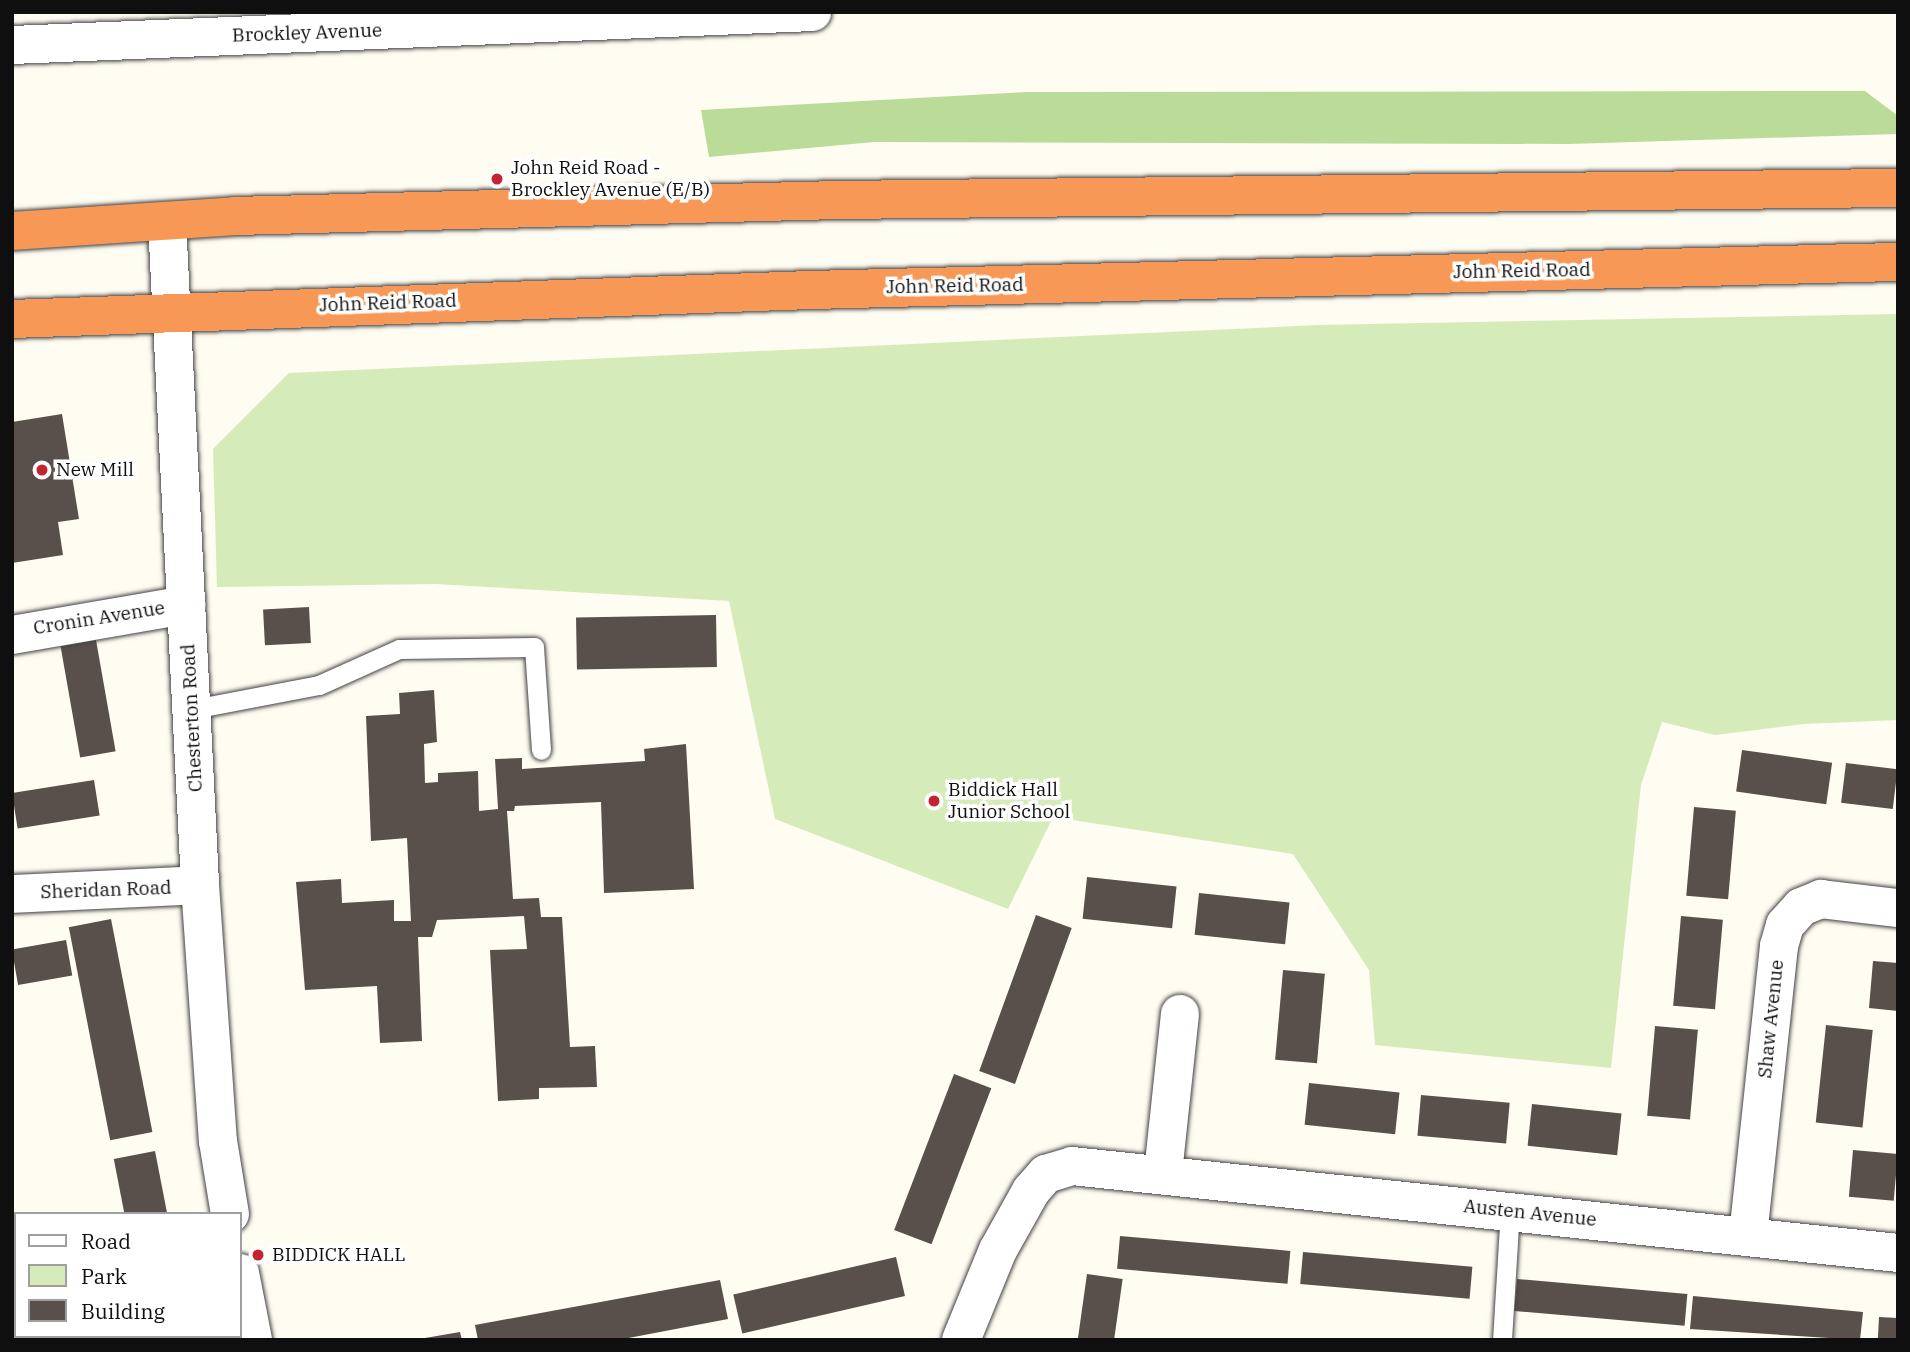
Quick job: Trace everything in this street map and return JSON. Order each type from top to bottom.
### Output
[{"type":"highway","points":[[12,231],[167,221],[838,200],[1898,187]]},
{"type":"highway","name":"John Reid Road","points":[[12,319],[173,310],[1898,262]]},
{"type":"street","name":"Brockley Avenue","points":[[12,45],[302,23],[812,12]]},
{"type":"street","name":"Chesterton Road","points":[[167,221],[200,886],[218,1141],[230,1212]]},
{"type":"street","name":"Cronin Avenue","points":[[12,635],[186,605]]},
{"type":"street","name":"Sheridan Road","points":[[12,894],[200,886]]},
{"type":"street","name":"Shaw Avenue","points":[[1748,1236],[1779,946],[1785,925],[1801,907],[1821,899],[1898,908]]},
{"type":"street","points":[[1163,1173],[1180,1014]]},
{"type":"street","name":"Austen Avenue","points":[[961,1340],[998,1250],[1046,1174],[1072,1166],[1163,1173],[1898,1253]]},
{"type":"street","points":[[242,1283],[253,1340]]},
{"type":"lane","points":[[192,709],[319,685],[399,649],[534,647],[541,750]]},
{"type":"lane","points":[[1502,1340],[1510,1211]]},
{"type":"green space","points":[[1865,91],[1898,116],[1898,134],[1568,144],[874,142],[709,157],[701,110],[1026,92]]},
{"type":"green space","name":"Biddick Hall Junior School","points":[[1898,314],[1898,720],[1804,724],[1715,735],[1662,722],[1641,785],[1611,1068],[1375,1045],[1369,970],[1293,854],[1053,817],[1008,909],[775,819],[729,601],[435,584],[217,587],[213,449],[289,373],[1318,325]]},
{"type":"building","name":"New Mill","points":[[62,414],[79,519],[58,522],[63,555],[12,563],[12,422]]},
{"type":"building","points":[[309,607],[311,643],[265,645],[263,609]]},
{"type":"building","points":[[716,615],[717,667],[577,669],[576,617]]},
{"type":"building","points":[[96,640],[116,751],[80,758],[61,646]]},
{"type":"building","points":[[434,690],[437,742],[424,744],[425,783],[438,782],[438,773],[478,771],[479,811],[498,809],[495,759],[522,758],[522,769],[645,761],[644,749],[686,744],[694,889],[604,893],[601,802],[515,806],[514,811],[507,811],[513,899],[539,898],[541,917],[562,917],[570,1047],[595,1046],[597,1087],[539,1088],[539,1099],[498,1101],[490,950],[527,949],[524,916],[437,920],[432,937],[418,937],[422,1041],[380,1043],[377,986],[305,990],[296,882],[341,879],[342,903],[394,900],[394,921],[411,921],[407,838],[371,841],[366,716],[400,714],[399,693]]},
{"type":"building","points":[[1742,750],[1832,763],[1826,804],[1736,792]]},
{"type":"building","points":[[1846,763],[1898,769],[1893,809],[1841,803]]},
{"type":"building","points":[[94,780],[100,816],[18,829],[12,793]]},
{"type":"building","points":[[1694,807],[1736,811],[1728,899],[1686,896]]},
{"type":"building","points":[[1087,877],[1177,886],[1172,928],[1083,919]]},
{"type":"building","points":[[1199,893],[1290,903],[1285,944],[1195,935]]},
{"type":"building","points":[[1036,915],[1072,928],[1015,1084],[979,1071]]},
{"type":"building","points":[[1681,916],[1723,920],[1715,1009],[1673,1006]]},
{"type":"building","points":[[111,919],[152,1132],[110,1140],[69,927]]},
{"type":"building","points":[[66,940],[72,975],[18,985],[12,950]]},
{"type":"building","points":[[1873,961],[1898,963],[1898,1011],[1869,1008]]},
{"type":"building","points":[[1283,970],[1325,974],[1317,1063],[1275,1060]]},
{"type":"building","points":[[1826,1025],[1873,1030],[1862,1127],[1816,1122]]},
{"type":"building","points":[[1655,1026],[1698,1030],[1690,1119],[1647,1116]]},
{"type":"building","points":[[954,1074],[991,1088],[931,1244],[894,1230]]},
{"type":"building","points":[[1309,1083],[1400,1093],[1395,1134],[1305,1125]]},
{"type":"building","points":[[1421,1095],[1510,1103],[1506,1144],[1417,1136]]},
{"type":"building","points":[[1532,1104],[1622,1113],[1617,1155],[1528,1146]]},
{"type":"building","points":[[1853,1150],[1898,1154],[1894,1201],[1849,1197]]},
{"type":"building","points":[[155,1151],[167,1212],[124,1212],[114,1159]]},
{"type":"building","points":[[1120,1236],[1290,1251],[1287,1284],[1117,1269]]},
{"type":"building","points":[[1303,1252],[1472,1267],[1470,1299],[1300,1284]]},
{"type":"building","points":[[896,1257],[905,1296],[742,1334],[733,1295]]},
{"type":"building","points":[[1087,1274],[1123,1279],[1114,1340],[1078,1340]]},
{"type":"building","points":[[1517,1279],[1687,1294],[1685,1326],[1514,1311]]},
{"type":"building","points":[[720,1280],[728,1319],[618,1340],[478,1340],[475,1325]]},
{"type":"building","points":[[1693,1296],[1863,1312],[1860,1340],[1690,1329]]},
{"type":"building","points":[[1879,1317],[1898,1318],[1897,1340],[1878,1340]]},
{"type":"building","points":[[460,1332],[462,1340],[425,1340],[425,1338]]},
{"type":"place","name":"John Reid Road - Brockley Avenue (E/B)","points":[[497,179]]},
{"type":"place","name":"New Mill","points":[[42,470]]},
{"type":"place","name":"Biddick Hall Junior School","points":[[934,801]]},
{"type":"place","name":"BIDDICK HALL","points":[[258,1255]]}]
